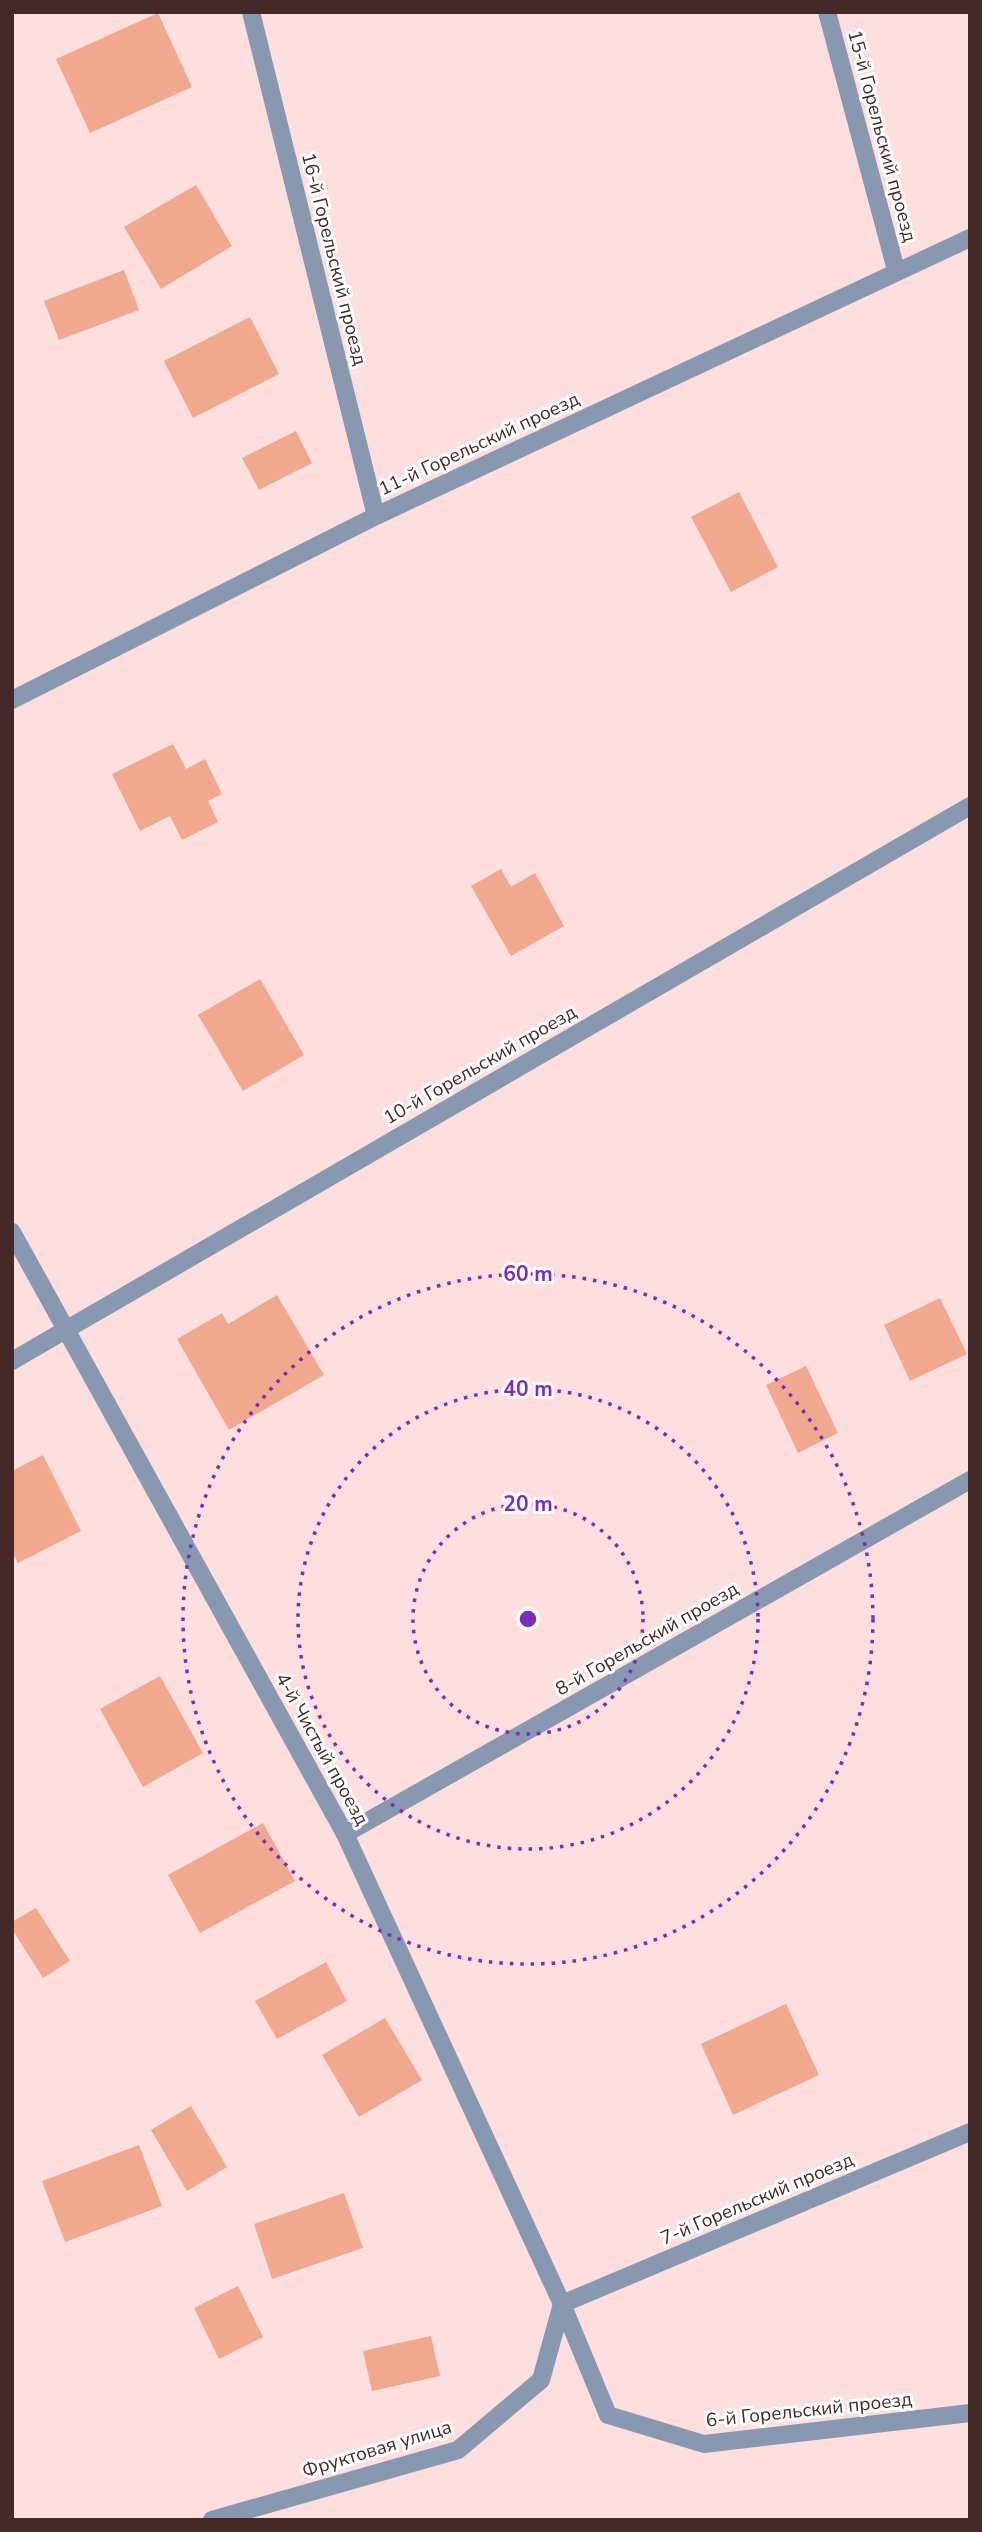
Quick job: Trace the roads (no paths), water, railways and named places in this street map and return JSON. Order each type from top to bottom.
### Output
[{"type":"street","name":"16-й Горельский проезд","points":[[251,12],[376,516]]},
{"type":"street","name":"15-й Горельский проезд","points":[[827,12],[896,270]]},
{"type":"street","name":"11-й Горельский проезд","points":[[12,700],[376,516],[896,270],[970,238]]},
{"type":"street","name":"10-й Горельский проезд","points":[[12,1361],[970,806]]},
{"type":"street","name":"4-й Чистый проезд","points":[[12,1232],[345,1834],[562,2304]]},
{"type":"street","name":"8-й Горельский проезд","points":[[345,1834],[970,1480]]},
{"type":"street","name":"7-й Горельский проезд","points":[[562,2304],[970,2132]]},
{"type":"street","name":"6-й Горельский проезд","points":[[562,2304],[608,2415],[704,2444],[970,2413]]},
{"type":"street","name":"Фруктовая улица","points":[[212,2520],[458,2450],[541,2380],[562,2304]]}]
